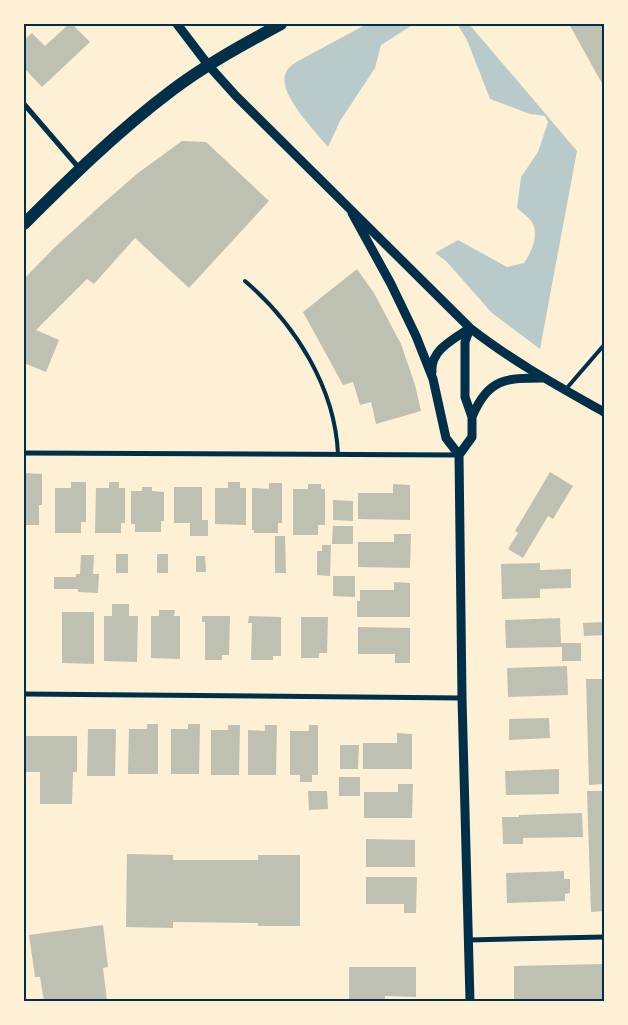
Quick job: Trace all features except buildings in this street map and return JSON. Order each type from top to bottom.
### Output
[{"type":"main road","points":[[24,224],[79,169],[172,90],[281,24]]},
{"type":"street","points":[[177,24],[209,66],[244,104],[470,328],[495,347],[544,378],[604,412]]},
{"type":"street","points":[[24,104],[79,169]]},
{"type":"street","points":[[352,213],[392,284],[433,379]]},
{"type":"street","points":[[459,455],[446,438],[431,364],[443,346],[470,328]]},
{"type":"street","points":[[470,328],[465,342],[465,397],[472,417],[472,437],[459,455],[462,698],[470,1001]]},
{"type":"street","points":[[472,417],[478,402],[498,382],[515,378],[544,378]]},
{"type":"street","points":[[24,453],[459,455]]},
{"type":"street","points":[[24,694],[462,698]]},
{"type":"street","points":[[468,940],[604,937]]},
{"type":"lane","points":[[245,281],[276,310],[308,356],[325,390],[338,438],[338,454]]},
{"type":"lane","points":[[565,390],[604,346]]},
{"type":"shaded area","points":[[367,24],[414,24],[381,45],[375,68],[340,121],[328,147],[293,103],[285,83],[285,75],[296,62]]},
{"type":"shaded area","points":[[457,24],[469,24],[577,151],[540,349],[492,313],[446,261],[435,253],[458,240],[507,267],[524,263],[530,254],[535,233],[531,220],[517,208],[521,177],[538,152],[548,122],[545,116],[530,114],[490,99],[467,40]]}]
